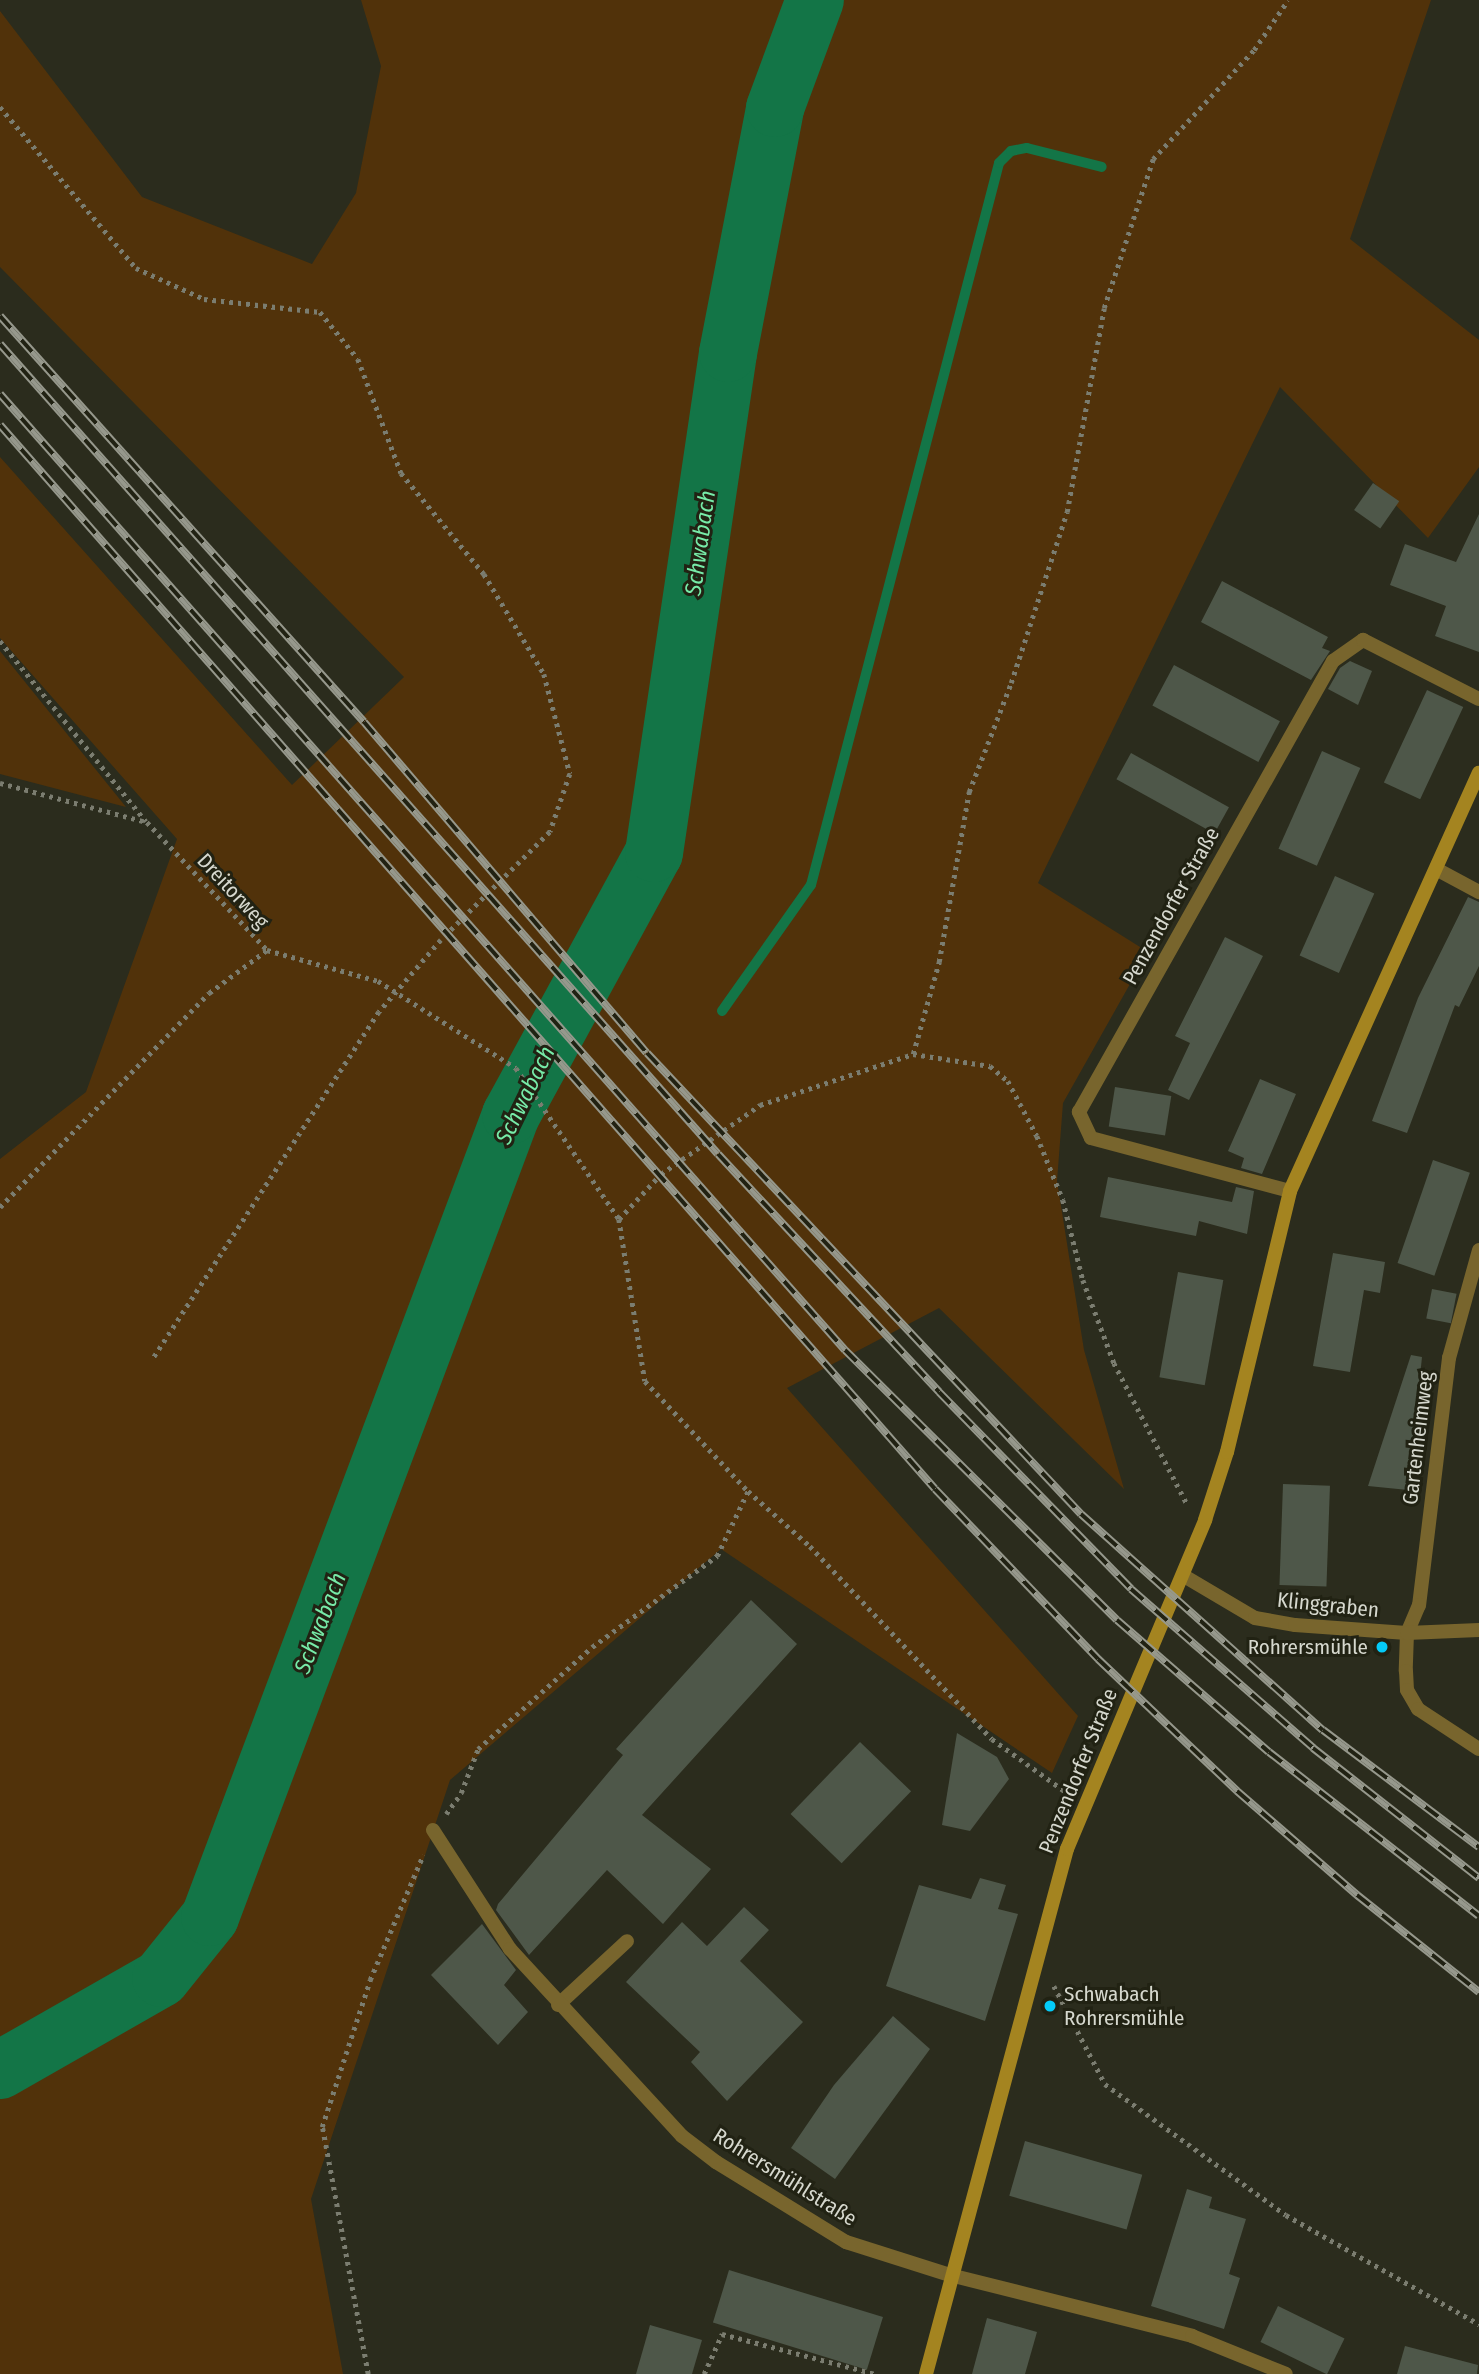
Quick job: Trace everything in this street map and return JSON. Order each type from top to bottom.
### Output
[{"type":"main road","name":"Penzendorfer Straße","points":[[926,2374],[950,2275],[1038,1956],[1085,1804],[1184,1576],[1227,1452],[1290,1191],[1438,870],[1479,773]]},
{"type":"street","name":"Penzendorfer Straße","points":[[1290,1191],[1091,1138],[1079,1112],[1333,662],[1363,640],[1479,699]]},
{"type":"street","points":[[1438,870],[1479,892]]},
{"type":"street","name":"Gartenheimweg","points":[[1407,1633],[1419,1605],[1449,1358],[1479,1250]]},
{"type":"street","name":"Klinggraben","points":[[1184,1576],[1255,1618],[1407,1633],[1479,1630]]},
{"type":"street","points":[[1407,1633],[1407,1690],[1418,1709],[1479,1749]]},
{"type":"street","name":"Rohrersmühlstraße","points":[[433,1830],[510,1949],[558,2005],[682,2136],[716,2162],[846,2242],[950,2275],[1192,2336],[1286,2374]]},
{"type":"street","points":[[558,2005],[627,1941]]},
{"type":"path","points":[[913,1054],[939,962],[969,792],[1011,683],[1067,512],[1104,308],[1153,159],[1254,50],[1288,0]]},
{"type":"path","points":[[0,107],[136,268],[204,299],[320,312],[358,359],[401,473],[484,574],[544,674],[570,774],[550,832],[395,992],[154,1357]]},
{"type":"path","name":"Dreitorweg","points":[[0,641],[147,822],[267,950],[378,981],[516,1068],[619,1219]]},
{"type":"path","points":[[0,783],[147,822]]},
{"type":"path","points":[[0,1207],[209,993],[267,950]]},
{"type":"path","points":[[1085,1804],[992,1739],[810,1546],[748,1491],[645,1381],[619,1219],[661,1174],[761,1105],[913,1054],[990,1066],[1008,1082],[1037,1136],[1063,1200],[1083,1280],[1114,1363],[1183,1500],[1205,1520]]},
{"type":"path","points":[[1038,1956],[1105,2084],[1286,2215],[1479,2324]]},
{"type":"path","points":[[704,2374],[722,2334],[876,2374]]},
{"type":"shaded area","points":[[361,0],[1431,0],[1350,239],[1479,340],[1479,467],[1428,538],[1280,387],[1038,883],[1148,952],[1063,1103],[1057,1181],[1084,1350],[1124,1489],[939,1308],[787,1388],[1078,1716],[1052,1773],[721,1549],[450,1780],[311,2199],[343,2374],[0,2374],[0,1159],[86,1092],[177,839],[0,638],[0,457],[292,785],[404,677],[0,267],[0,11],[142,197],[312,264],[356,193],[381,66]]},
{"type":"shaded area","points":[[0,651],[126,807],[0,774]]},
{"type":"building","points":[[1373,483],[1399,501],[1380,528],[1354,510]]},
{"type":"building","points":[[1479,514],[1479,652],[1435,636],[1446,606],[1390,585],[1405,544],[1456,562]]},
{"type":"building","points":[[1222,581],[1328,637],[1322,648],[1330,651],[1311,680],[1201,622]]},
{"type":"building","points":[[1350,661],[1372,671],[1358,705],[1328,689],[1340,668]]},
{"type":"building","points":[[1174,665],[1280,721],[1258,762],[1152,706]]},
{"type":"building","points":[[1427,690],[1463,707],[1420,799],[1384,782]]},
{"type":"building","points":[[1322,751],[1360,768],[1317,866],[1278,849]]},
{"type":"building","points":[[1131,753],[1229,807],[1214,834],[1116,779]]},
{"type":"building","points":[[1335,876],[1374,893],[1339,973],[1300,955]]},
{"type":"building","points":[[1468,897],[1479,902],[1479,966],[1459,1007],[1455,1005],[1407,1133],[1372,1121],[1418,998]]},
{"type":"building","points":[[1225,937],[1263,956],[1189,1100],[1168,1090],[1190,1043],[1175,1036]]},
{"type":"building","points":[[1260,1079],[1296,1094],[1262,1174],[1241,1168],[1244,1158],[1228,1151]]},
{"type":"building","points":[[1115,1087],[1171,1096],[1165,1135],[1109,1127]]},
{"type":"building","points":[[1433,1160],[1470,1173],[1434,1276],[1398,1263]]},
{"type":"building","points":[[1108,1177],[1232,1202],[1236,1187],[1254,1191],[1247,1234],[1199,1221],[1196,1236],[1100,1217]]},
{"type":"building","points":[[1333,1253],[1385,1262],[1380,1293],[1364,1290],[1350,1372],[1313,1366]]},
{"type":"building","points":[[1178,1272],[1223,1280],[1205,1385],[1159,1377]]},
{"type":"building","points":[[1432,1289],[1457,1294],[1451,1323],[1426,1318]]},
{"type":"building","points":[[1411,1355],[1422,1357],[1408,1490],[1368,1486]]},
{"type":"building","points":[[1283,1484],[1330,1486],[1326,1587],[1279,1585]]},
{"type":"building","points":[[751,1600],[797,1644],[642,1815],[711,1869],[663,1924],[607,1870],[529,1955],[496,1910],[498,1904],[623,1755],[616,1749]]},
{"type":"building","points":[[957,1733],[997,1757],[1009,1779],[970,1831],[942,1825]]},
{"type":"building","points":[[860,1742],[911,1791],[842,1863],[791,1814]]},
{"type":"building","points":[[980,1878],[1006,1885],[998,1909],[1018,1914],[985,2021],[886,1986],[919,1885],[971,1899]]},
{"type":"building","points":[[744,1907],[769,1930],[740,1961],[803,2022],[727,2101],[691,2062],[700,2052],[626,1982],[682,1922],[707,1946]]},
{"type":"building","points":[[482,1924],[516,1970],[504,1985],[528,2012],[498,2045],[431,1975]]},
{"type":"building","points":[[893,2016],[930,2049],[835,2179],[791,2148],[834,2085]]},
{"type":"building","points":[[1025,2141],[1142,2175],[1127,2229],[1009,2196]]},
{"type":"building","points":[[1187,2189],[1212,2197],[1209,2208],[1246,2219],[1229,2274],[1240,2278],[1224,2329],[1151,2306]]},
{"type":"building","points":[[729,2270],[883,2317],[867,2370],[713,2323]]},
{"type":"building","points":[[1278,2306],[1345,2338],[1327,2374],[1260,2342]]},
{"type":"building","points":[[987,2318],[1037,2332],[1025,2374],[972,2374]]},
{"type":"building","points":[[650,2325],[702,2340],[692,2374],[636,2374]]},
{"type":"building","points":[[1405,2346],[1478,2365],[1477,2374],[1397,2374]]},
{"type":"waterway","name":"Schwabach","points":[[0,2070],[161,1978],[210,1917],[511,1115],[654,853],[728,353],[775,108],[815,0]]},
{"type":"waterway","points":[[722,1011],[811,885],[999,163],[1011,151],[1027,148],[1102,167]]},
{"type":"railway","points":[[0,316],[364,722],[647,1053],[1081,1514],[1323,1730],[1479,1847]]},
{"type":"railway","points":[[0,344],[718,1154],[939,1392],[1131,1589],[1313,1748],[1479,1878]]},
{"type":"railway","points":[[0,394],[845,1350],[1117,1620],[1269,1752],[1479,1916]]},
{"type":"railway","points":[[0,425],[935,1489],[1098,1659],[1237,1791],[1357,1895],[1479,1992]]},
{"type":"place","name":"Rohrersmühle","points":[[1382,1647]]},
{"type":"place","name":"Schwabach Rohrersmühle","points":[[1050,2006]]}]
